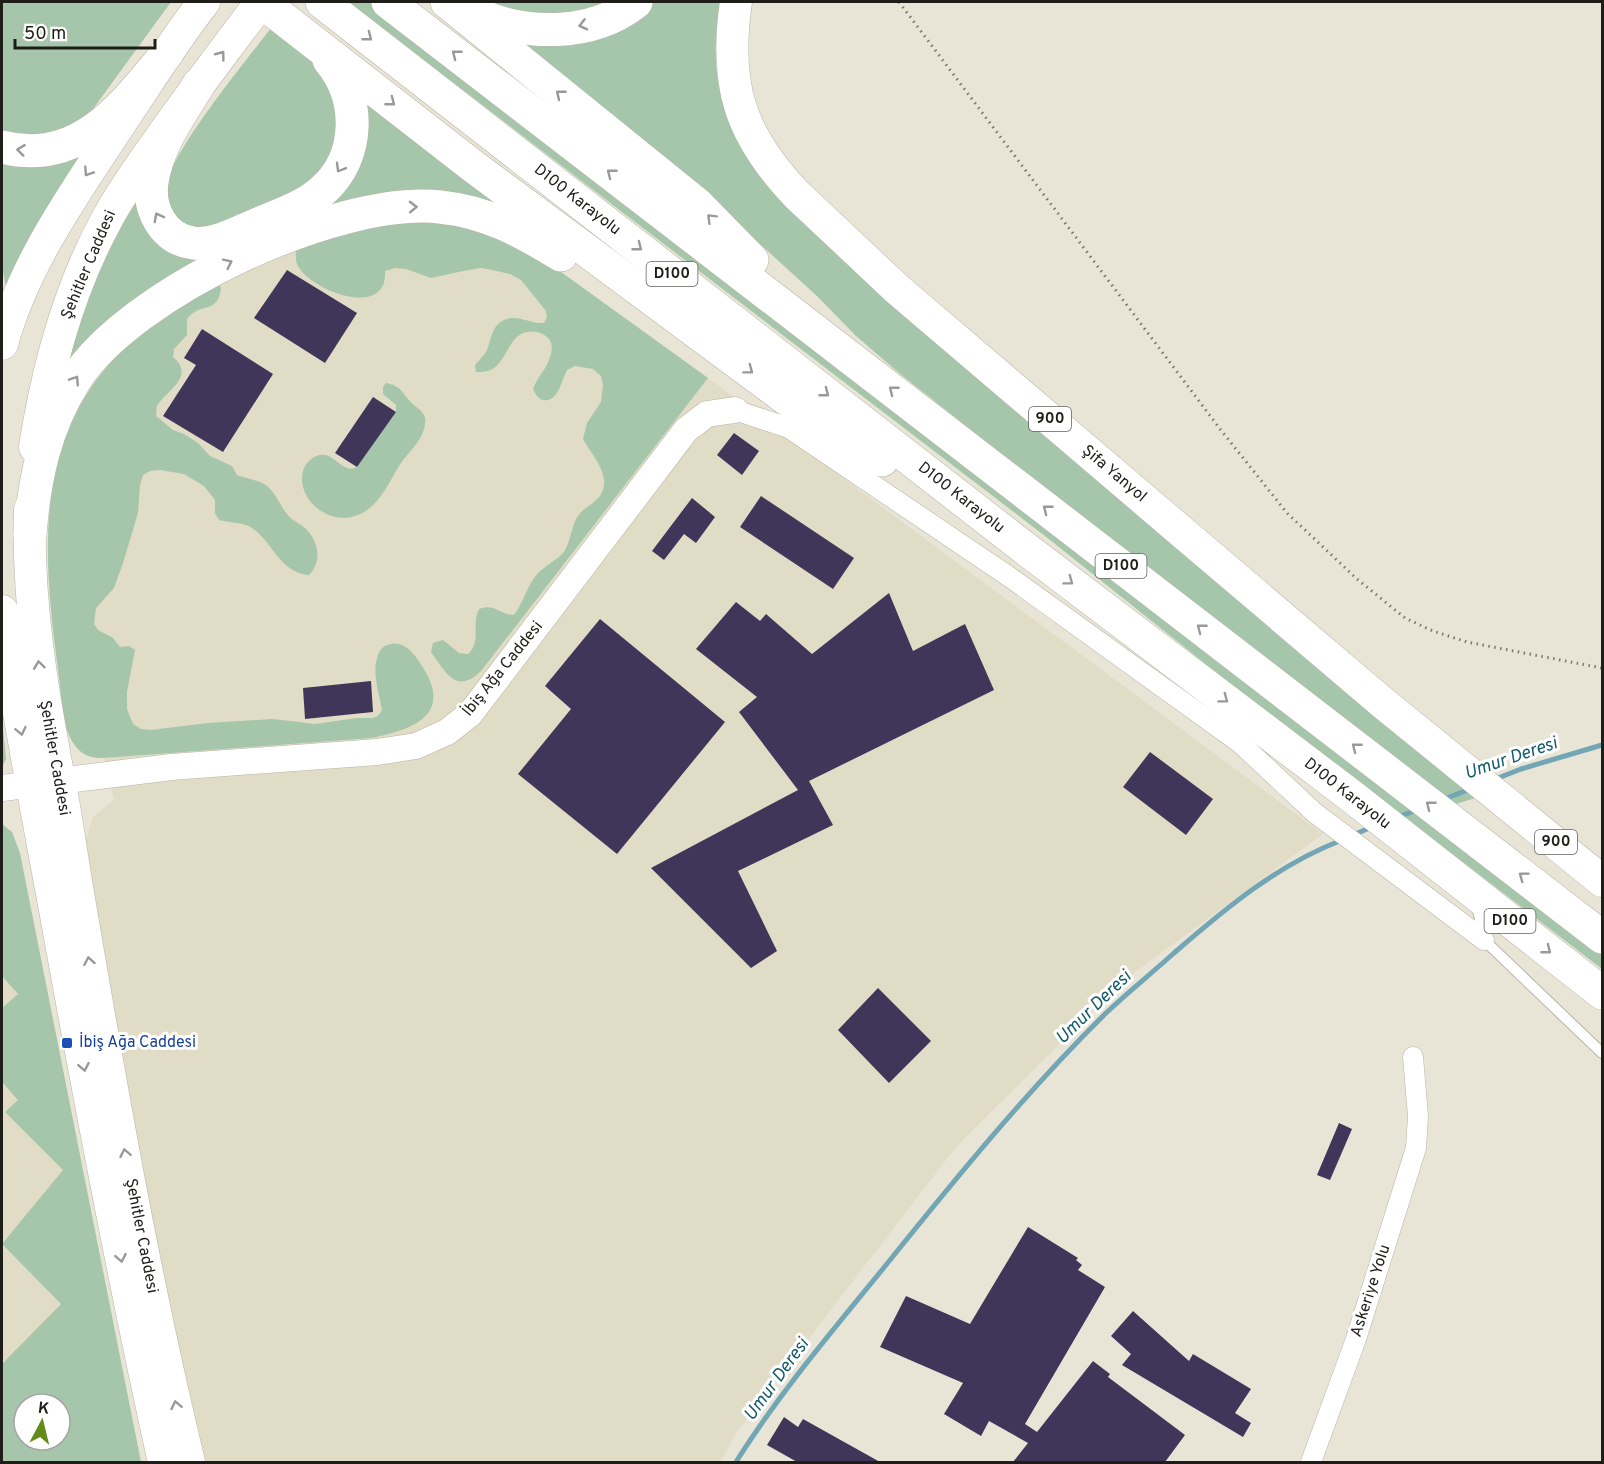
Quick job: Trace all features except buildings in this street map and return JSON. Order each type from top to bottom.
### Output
[{"type":"highway","name":"D100 Karayolu","points":[[322,2],[1022,546],[1350,795],[1602,993]]},
{"type":"highway","name":"D100","points":[[388,2],[1602,937]]},
{"type":"highway","points":[[447,2],[697,204],[840,349]]},
{"type":"highway","points":[[453,2],[490,21],[508,26],[550,30],[595,22],[614,15],[636,2]]},
{"type":"highway","points":[[256,10],[295,28],[474,167],[791,402],[1022,546]]},
{"type":"highway","points":[[199,84],[165,144],[158,159],[152,183],[154,209],[159,222],[169,232],[192,243],[206,243],[223,239],[309,201],[326,187],[340,170],[351,141],[350,97],[336,69],[325,55],[295,28]]},
{"type":"highway","points":[[2,147],[29,152],[48,150],[65,146],[84,136],[114,112],[167,53]]},
{"type":"highway","points":[[30,535],[40,463],[54,421],[75,379],[111,337],[195,279],[284,238],[334,221],[374,210],[407,206],[450,208],[498,220],[528,234],[708,339]]},
{"type":"main road","name":"Şifa Yanyol","points":[[736,2],[731,39],[736,96],[749,130],[783,180],[897,289],[1383,703],[1602,881]]},
{"type":"main road","points":[[2,344],[24,285],[55,226],[167,53],[202,4]]},
{"type":"main road","points":[[199,84],[256,10]]},
{"type":"main road","name":"Şehitler Caddesi","points":[[189,1462],[159,1328],[104,1048],[31,784],[50,739],[31,595],[30,497],[38,429],[54,355],[73,297],[95,242],[138,170],[199,84]]},
{"type":"main road","name":"Şehitler Caddesi","points":[[2,611],[16,707],[121,1258],[164,1462]]},
{"type":"street","name":"İbiş Ağa Caddesi","points":[[31,784],[171,767],[377,752],[416,746],[447,732],[470,714],[686,430],[707,414],[735,410]]},
{"type":"street","points":[[735,410],[789,428],[1011,578],[1240,742],[1315,813],[1484,940]]},
{"type":"street","name":"Askeriye Yolu","points":[[1311,1462],[1356,1339],[1416,1148],[1419,1116],[1413,1057]]},
{"type":"lane","points":[[1475,894],[1484,940],[1602,1053]]},
{"type":"path","points":[[899,2],[1220,429],[1295,520],[1357,579],[1405,618],[1433,631],[1467,642],[1602,668]]},
{"type":"shaded area","points":[[310,243],[543,259],[715,383],[1323,834],[1123,981],[956,1147],[734,1436],[721,1462],[206,1462],[172,1318],[128,1103],[85,843],[93,817],[114,800],[104,758],[90,757],[80,752],[66,728],[51,610],[49,525],[52,500],[72,420],[94,383],[202,292]]},
{"type":"shaded area","points":[[2,976],[32,1009],[76,1155],[2,1244]]},
{"type":"shaded area","points":[[2,1245],[62,1304],[2,1364]]},
{"type":"green space","points":[[2,2],[171,2],[82,124],[57,137],[2,135]]},
{"type":"green space","points":[[348,2],[371,2],[1602,950],[1602,969],[1217,673],[1045,536]]},
{"type":"green space","points":[[473,2],[618,2],[547,22]]},
{"type":"green space","points":[[652,2],[720,2],[716,45],[719,83],[729,120],[748,159],[1479,797],[1449,806],[899,373],[856,336],[818,297],[713,201],[519,41],[639,14]]},
{"type":"green space","points":[[274,24],[304,50],[335,91],[341,140],[318,181],[220,229],[181,227],[165,194],[168,179],[177,158],[210,108]]},
{"type":"green space","points":[[358,98],[541,228],[382,200],[66,365],[96,272],[140,186],[162,240],[309,212]]},
{"type":"green space","points":[[97,139],[6,288],[2,266],[2,156]]},
{"type":"green space","points":[[396,219],[476,227],[543,259],[708,378],[481,671],[465,681],[459,681],[447,674],[431,652],[433,643],[443,640],[459,653],[468,654],[476,638],[476,620],[479,609],[490,607],[514,615],[534,578],[565,550],[578,516],[598,498],[603,490],[603,473],[583,439],[587,423],[601,402],[603,385],[601,376],[593,369],[575,366],[567,370],[559,389],[552,398],[543,400],[540,398],[533,389],[549,361],[552,348],[548,338],[537,332],[521,334],[494,368],[476,372],[475,365],[486,352],[494,330],[500,322],[515,318],[544,323],[547,317],[546,311],[521,280],[510,274],[481,268],[431,278],[406,269],[395,268],[385,271],[383,286],[374,294],[362,298],[332,291],[318,284],[298,266],[296,248]]},
{"type":"green space","points":[[218,283],[221,288],[216,302],[198,310],[187,319],[187,335],[174,349],[173,357],[182,371],[180,378],[157,406],[156,416],[173,430],[198,443],[210,456],[232,466],[237,475],[268,486],[284,511],[304,527],[314,540],[317,552],[316,564],[309,575],[299,573],[284,563],[260,534],[252,528],[219,520],[215,513],[215,500],[204,486],[184,474],[160,470],[150,471],[143,475],[138,513],[123,563],[114,588],[96,608],[94,624],[98,630],[113,638],[120,647],[129,646],[135,650],[127,692],[127,709],[133,724],[141,729],[151,730],[208,723],[273,719],[315,724],[373,718],[378,716],[382,710],[376,680],[377,658],[383,647],[394,643],[406,647],[422,666],[431,683],[433,697],[431,708],[414,725],[371,738],[104,758],[90,757],[73,743],[66,725],[51,614],[49,514],[53,482],[61,451],[72,421],[84,398],[118,354],[157,322]]},
{"type":"green space","points":[[386,383],[400,389],[423,413],[425,421],[422,435],[399,466],[382,495],[370,508],[363,513],[346,518],[328,515],[313,505],[304,490],[302,481],[304,467],[310,460],[324,455],[351,469],[357,467],[396,412],[396,405],[383,394],[383,387]]},
{"type":"green space","points":[[2,718],[6,759],[2,767]]},
{"type":"green space","points":[[2,824],[12,832],[20,853],[141,1462],[2,1462],[2,1364],[61,1304],[2,1244],[63,1170],[5,1112],[18,1100],[2,1082],[2,1008],[18,994],[2,976]]},
{"type":"waterway","name":"Umur Deresi","points":[[1493,780],[1521,769],[1602,745]]},
{"type":"waterway","name":"Umur Deresi","points":[[1442,800],[1470,789]]},
{"type":"waterway","name":"Umur Deresi","points":[[1398,817],[1417,810]]},
{"type":"waterway","name":"Umur Deresi","points":[[1353,835],[1372,827]]},
{"type":"waterway","name":"Umur Deresi","points":[[736,1462],[789,1386],[939,1200],[1048,1073],[1106,1013],[1193,936],[1253,889],[1296,862],[1342,840]]},
{"type":"place","name":"İbiş Ağa Caddesi","points":[[67,1043]]}]
